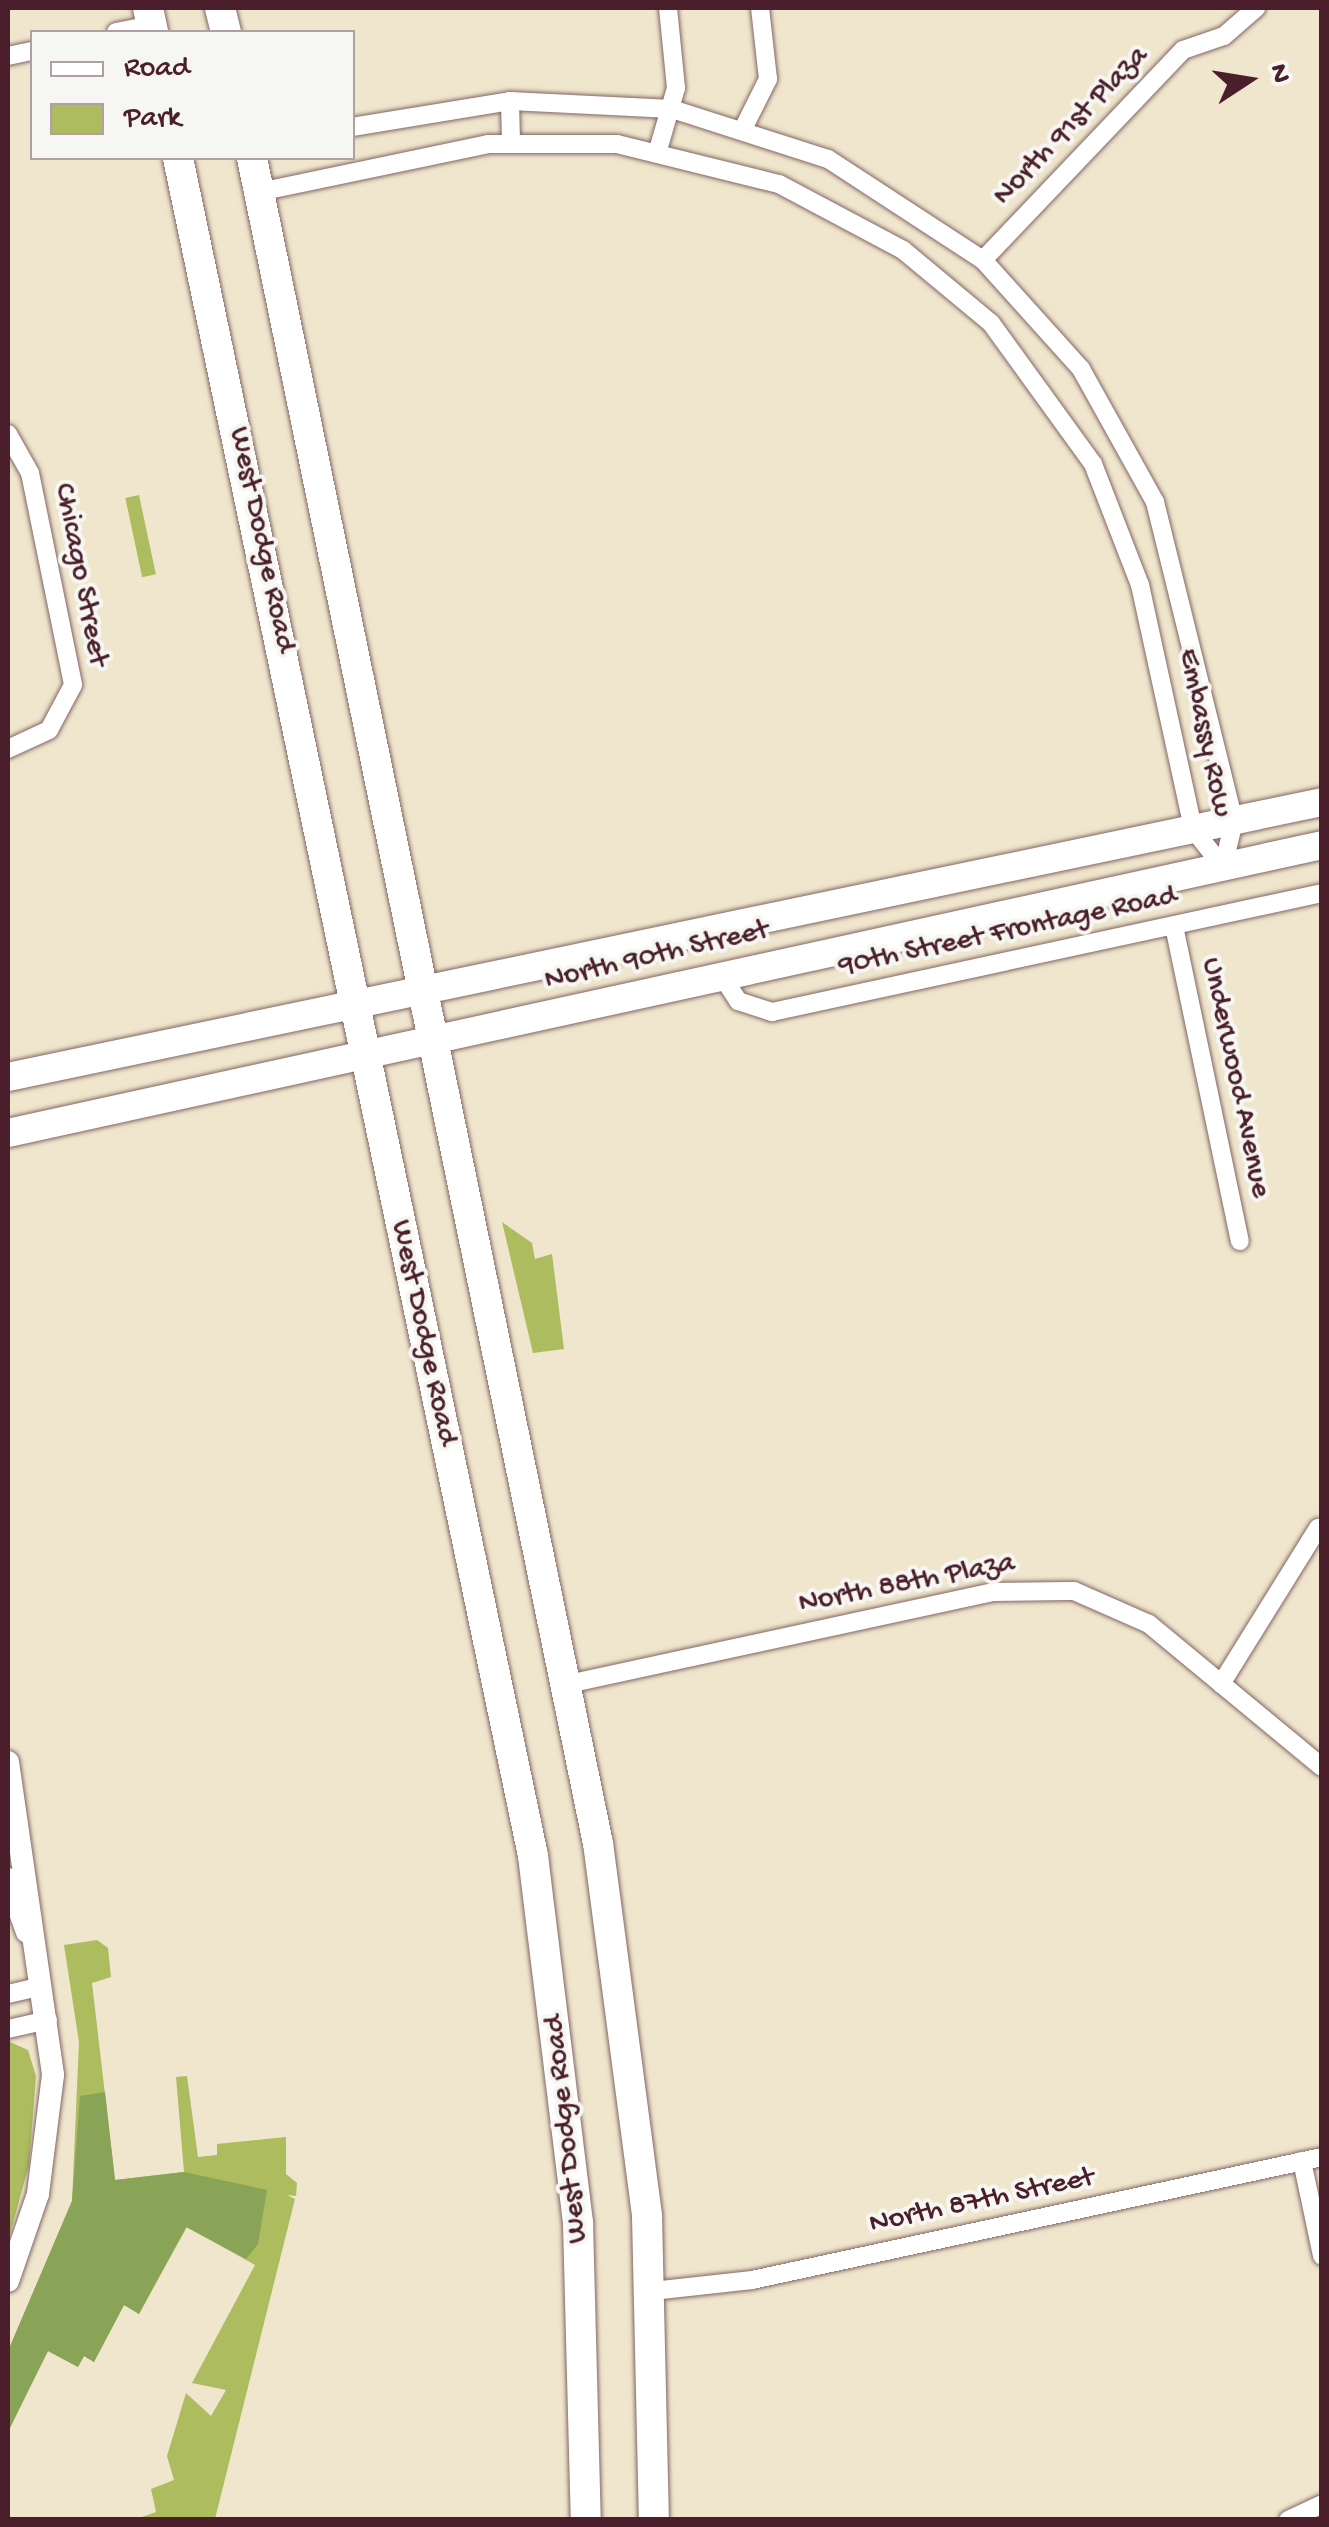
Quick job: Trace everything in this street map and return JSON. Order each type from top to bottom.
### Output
[{"type":"highway","name":"West Dodge Road","points":[[178,160],[357,1000],[536,1874],[574,2171],[586,2520]]},
{"type":"highway","points":[[252,160],[568,1684],[630,2045],[652,2292],[654,2520]]},
{"type":"highway","points":[[586,2461],[602,2520]]},
{"type":"main road","name":"North 90th Street","points":[[8,1077],[357,1000],[1322,802]]},
{"type":"main road","name":"North 90th Street","points":[[8,1133],[1322,845]]},
{"type":"street","points":[[658,150],[672,109],[668,8]]},
{"type":"street","points":[[744,127],[768,79],[760,8]]},
{"type":"street","name":"North 91st Plaza","points":[[984,260],[1183,50],[1224,36],[1256,8]]},
{"type":"street","points":[[123,30],[151,22]]},
{"type":"street","points":[[510,100],[510,142]]},
{"type":"street","name":"Embassy Row","points":[[355,126],[510,100],[672,109],[744,127],[871,181],[984,260],[1081,368],[1156,502],[1234,821],[1223,866]]},
{"type":"street","name":"Embassy Row","points":[[259,192],[510,142],[658,150],[779,184],[884,238],[960,294],[1046,389],[1128,544],[1194,829],[1223,866]]},
{"type":"street","name":"Chicago Street","points":[[8,749],[56,723],[74,674],[30,473],[10,436]]},
{"type":"street","name":"90th Street Frontage Road","points":[[722,976],[738,1001],[772,1012],[1322,893]]},
{"type":"street","name":"Underwood Avenue","points":[[1174,926],[1240,1241]]},
{"type":"street","points":[[1221,1684],[1318,1528]]},
{"type":"street","name":"North 88th Plaza","points":[[568,1684],[1024,1589],[1074,1592],[1126,1609],[1322,1768]]},
{"type":"street","points":[[8,1762],[32,1941],[48,2020],[48,2148],[8,2281]]},
{"type":"street","points":[[8,1879],[32,1941]]},
{"type":"street","points":[[8,1994],[42,1986]]},
{"type":"street","points":[[8,2028],[48,2020]]},
{"type":"street","name":"North 87th Street","points":[[652,2292],[752,2280],[1322,2157]]},
{"type":"street","points":[[1302,2161],[1322,2256]]},
{"type":"street","points":[[1288,2520],[1322,2504]]},
{"type":"green space","points":[[139,495],[156,574],[142,577],[125,498]]},
{"type":"green space","points":[[502,1222],[532,1243],[535,1259],[552,1254],[564,1349],[533,1353]]},
{"type":"green space","points":[[97,1940],[108,1948],[111,1977],[92,1983],[115,2180],[184,2172],[176,2077],[187,2076],[198,2157],[217,2155],[217,2144],[286,2137],[286,2174],[297,2183],[296,2196],[287,2195],[295,2199],[215,2519],[136,2519],[156,2512],[151,2489],[174,2480],[167,2456],[186,2393],[211,2416],[226,2390],[192,2383],[255,2265],[187,2227],[139,2314],[124,2305],[94,2362],[84,2356],[78,2367],[48,2351],[8,2427],[8,2351],[72,2201],[79,2042],[64,1945]]},
{"type":"green space","points":[[8,2041],[28,2050],[36,2076],[29,2165],[8,2241]]},
{"type":"green space","points":[[105,2092],[115,2180],[184,2172],[267,2190],[258,2244],[246,2259],[186,2227],[139,2314],[124,2305],[94,2362],[84,2356],[78,2367],[48,2351],[10,2428],[8,2351],[72,2201],[80,2096]]}]
